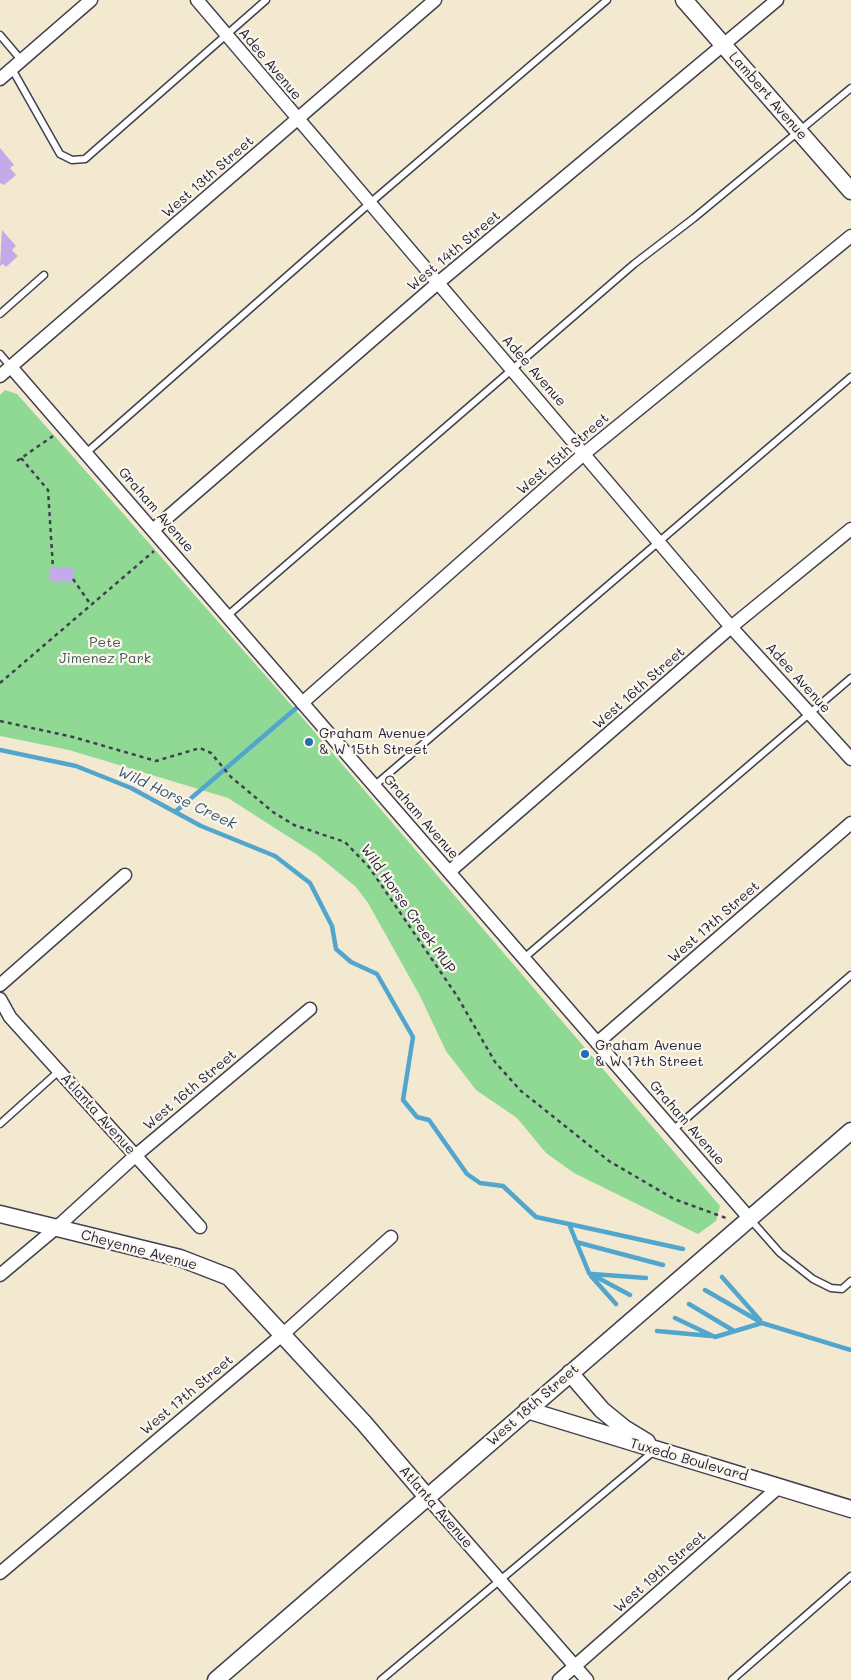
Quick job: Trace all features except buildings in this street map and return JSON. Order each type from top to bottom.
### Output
[{"type":"street","points":[[0,79],[91,0]]},
{"type":"street","name":"Adee Avenue","points":[[197,0],[732,627],[851,759]]},
{"type":"street","name":"West 13th Street","points":[[0,376],[436,0]]},
{"type":"street","name":"Lambert Avenue","points":[[684,0],[851,191]]},
{"type":"street","name":"West 14th Street","points":[[154,529],[439,282],[777,0]]},
{"type":"street","name":"West 15th Street","points":[[302,703],[585,453],[851,236]]},
{"type":"street","name":"Graham Avenue","points":[[11,367],[154,529],[302,703],[673,1130],[746,1222]]},
{"type":"street","name":"West 16th Street","points":[[449,872],[732,627],[851,529]]},
{"type":"street","name":"West 17th Street","points":[[597,1043],[851,823]]},
{"type":"street","points":[[0,986],[125,875]]},
{"type":"street","name":"Atlanta Avenue","points":[[0,999],[10,1017],[200,1227]]},
{"type":"street","name":"West 16th Street","points":[[0,1275],[56,1228],[135,1156],[310,1009]]},
{"type":"street","name":"West 18th Street","points":[[216,1680],[851,1131]]},
{"type":"street","name":"Cheyenne Avenue","points":[[0,1214],[180,1258],[229,1277],[282,1335]]},
{"type":"street","name":"West 17th Street","points":[[0,1573],[282,1335],[391,1237]]},
{"type":"street","name":"Atlanta Avenue","points":[[282,1335],[364,1423],[587,1680]]},
{"type":"street","points":[[570,1374],[602,1410],[624,1428],[657,1448]]},
{"type":"street","name":"Tuxedo Boulevard","points":[[527,1410],[625,1442],[657,1448],[851,1508]]},
{"type":"street","name":"West 19th Street","points":[[559,1680],[780,1486]]},
{"type":"lane","points":[[0,34],[60,154],[72,160],[85,158],[266,0]]},
{"type":"lane","points":[[86,453],[370,203],[607,0]]},
{"type":"lane","points":[[228,616],[634,264],[694,218],[851,88]]},
{"type":"lane","points":[[0,314],[44,275]]},
{"type":"lane","points":[[0,354],[11,367]]},
{"type":"lane","points":[[374,786],[658,540],[851,377]]},
{"type":"lane","points":[[524,958],[851,678]]},
{"type":"lane","points":[[673,1130],[851,975]]},
{"type":"lane","points":[[0,1124],[59,1071]]},
{"type":"lane","points":[[746,1222],[812,1279],[831,1288],[842,1289],[851,1281]]},
{"type":"lane","points":[[381,1680],[657,1448]]},
{"type":"lane","points":[[732,1680],[851,1576]]},
{"type":"path","points":[[17,461],[64,428]]},
{"type":"path","points":[[21,458],[48,490],[53,568]]},
{"type":"path","points":[[0,683],[165,542]]},
{"type":"path","points":[[73,579],[91,605]]},
{"type":"path","name":"Wild Horse Creek MUP","points":[[0,721],[74,737],[156,761],[200,748],[211,752],[232,777],[273,812],[294,825],[346,842],[369,867],[457,996],[495,1062],[521,1091],[609,1160],[674,1199],[746,1222]]},
{"type":"green space","name":"Pete Jimenez Park","points":[[5,390],[17,394],[300,715],[662,1138],[720,1206],[716,1221],[698,1234],[574,1173],[546,1153],[517,1118],[476,1090],[446,1051],[420,996],[368,903],[356,887],[317,855],[228,798],[69,750],[0,736],[0,395]]},
{"type":"waterway","points":[[175,812],[301,704]]},
{"type":"waterway","name":"Wild Horse Creek","points":[[0,750],[76,766],[131,788],[201,826],[275,856],[310,883],[332,926],[336,949],[351,962],[377,974],[413,1037],[403,1100],[417,1117],[429,1120],[467,1174],[480,1183],[503,1186],[536,1217],[569,1224],[589,1273],[630,1295]]},
{"type":"waterway","name":"Wild Horse Creek","points":[[569,1224],[683,1249]]},
{"type":"waterway","name":"Wild Horse Creek","points":[[576,1242],[663,1265]]},
{"type":"waterway","name":"Wild Horse Creek","points":[[592,1274],[646,1278]]},
{"type":"waterway","name":"Wild Horse Creek","points":[[591,1276],[616,1304]]},
{"type":"waterway","name":"Wild Horse Creek","points":[[722,1277],[760,1320]]},
{"type":"waterway","name":"Wild Horse Creek","points":[[705,1290],[762,1323]]},
{"type":"waterway","name":"Wild Horse Creek","points":[[689,1304],[734,1331]]},
{"type":"waterway","name":"Wild Horse Creek","points":[[675,1318],[715,1337],[762,1323],[851,1350]]},
{"type":"waterway","name":"Wild Horse Creek","points":[[657,1331],[711,1336]]},
{"type":"place","name":"Graham Avenue & W 15th Street","points":[[309,742]]},
{"type":"place","name":"Graham Avenue & W 17th Street","points":[[585,1054]]}]
